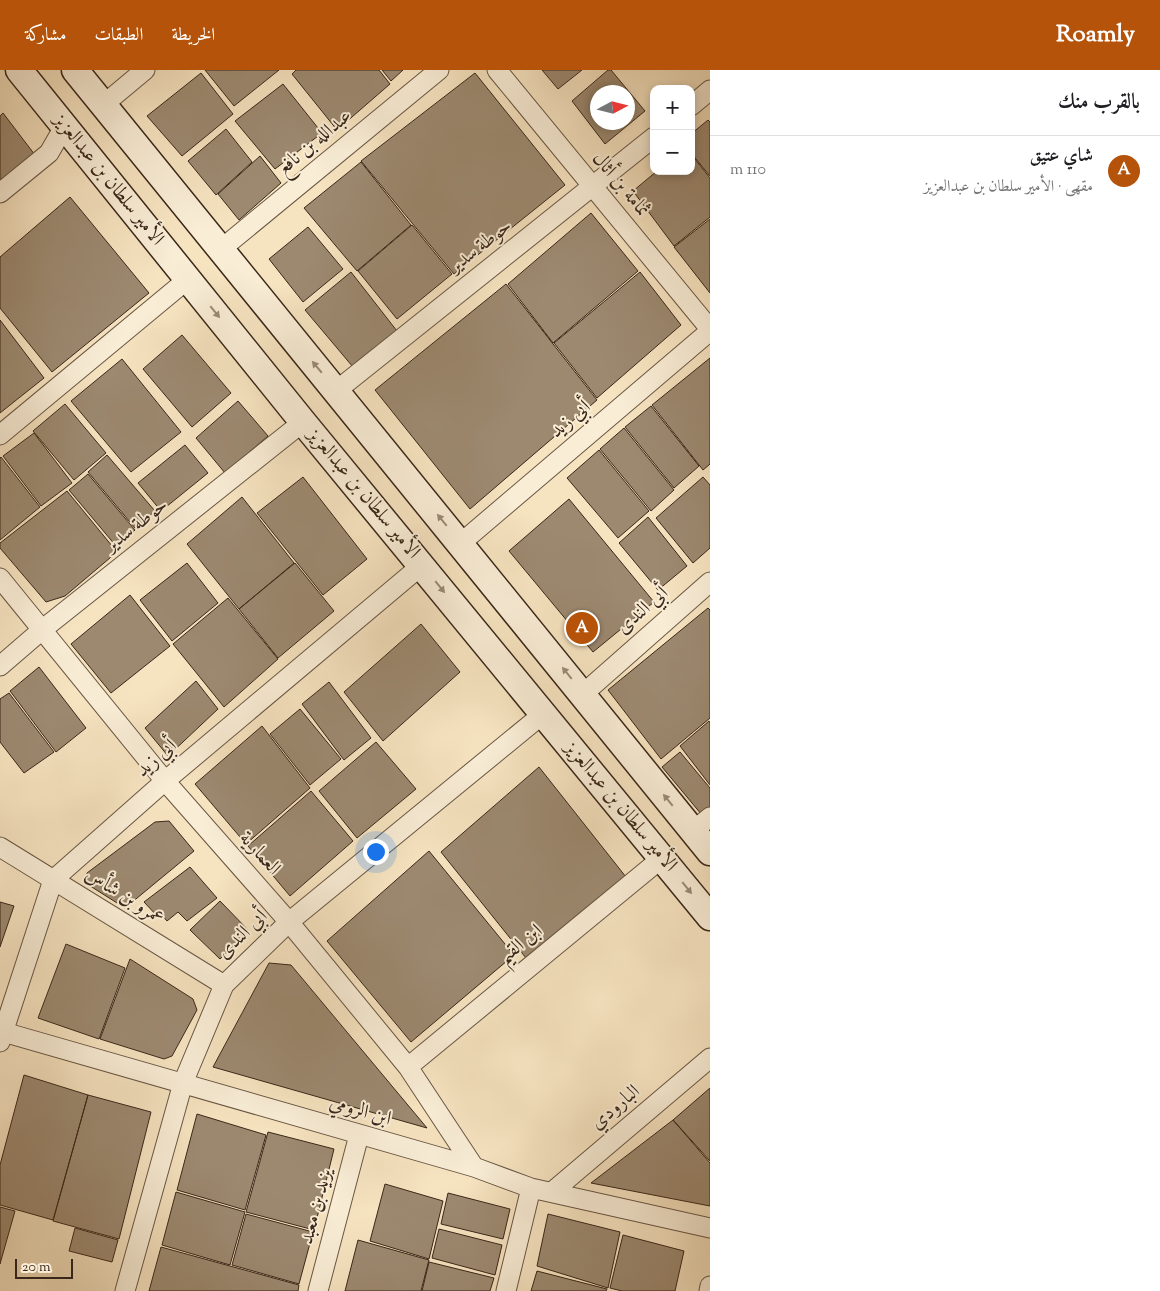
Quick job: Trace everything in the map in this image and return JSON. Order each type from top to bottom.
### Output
[{"type":"street","name":"الأمير سلطان بن عبدالعزيز","points":[[19,70],[304,422],[710,916]]},
{"type":"street","name":"الأمير سلطان بن عبدالعزيز","points":[[75,70],[583,694],[702,824],[710,852]]},
{"type":"street","points":[[103,105],[145,70]]},
{"type":"street","name":"عبدالله بن نافع","points":[[220,250],[439,70]]},
{"type":"street","name":"ثمامة بن أثال","points":[[497,70],[710,330]]},
{"type":"street","points":[[695,103],[710,90]]},
{"type":"street","points":[[0,193],[49,152],[64,127]]},
{"type":"street","name":"حوطة سدير","points":[[336,391],[650,140]]},
{"type":"street","points":[[0,434],[188,279]]},
{"type":"street","name":"أبي زيد","points":[[461,543],[710,330]]},
{"type":"street","name":"حوطة سدير","points":[[0,666],[43,629],[304,422]]},
{"type":"street","name":"أبي زيد","points":[[1,1035],[54,880],[164,781],[422,565]]},
{"type":"street","name":"العمارية","points":[[0,578],[164,781],[289,922],[408,1067],[474,1167]]},
{"type":"street","name":"أبي الندى","points":[[583,694],[710,582]]},
{"type":"street","name":"أبي الندى","points":[[125,1291],[183,1083],[224,985],[289,922],[543,714]]},
{"type":"street","name":"عمرو بن شأس","points":[[0,847],[224,985]]},
{"type":"street","name":"ابن القيم","points":[[408,1067],[662,858]]},
{"type":"street","name":"ابن الرومي","points":[[1,1035],[183,1083],[474,1167],[531,1188],[710,1228]]},
{"type":"street","name":"البارودي","points":[[552,1192],[710,1058]]},
{"type":"street","name":"يزيد بن معبد","points":[[318,1291],[359,1135]]},
{"type":"street","points":[[506,1291],[531,1188]]},
{"type":"street","points":[[709,1291],[710,1286]]},
{"type":"building","points":[[205,70],[279,70],[234,106]]},
{"type":"building","points":[[296,70],[379,70],[390,84],[337,130],[292,74]]},
{"type":"building","points":[[382,70],[403,70],[391,81]]},
{"type":"building","points":[[542,70],[582,70],[558,89]]},
{"type":"building","points":[[608,70],[611,70],[623,85],[591,85]]},
{"type":"building","points":[[201,73],[233,114],[182,156],[147,116]]},
{"type":"building","points":[[475,73],[565,185],[454,274],[361,161]]},
{"type":"building","points":[[283,84],[322,133],[275,169],[235,121]]},
{"type":"building","points":[[590,86],[590,124],[572,101]]},
{"type":"building","points":[[635,99],[645,111],[635,119]]},
{"type":"building","points":[[3,113],[35,155],[0,180],[0,116]]},
{"type":"building","points":[[708,120],[710,122],[710,176],[695,158],[695,131]]},
{"type":"building","points":[[226,129],[252,162],[216,195],[188,161]]},
{"type":"building","points":[[594,130],[622,130],[605,144]]},
{"type":"building","points":[[260,156],[281,183],[239,220],[218,194]]},
{"type":"building","points":[[695,159],[710,178],[710,217],[674,246],[633,191],[652,175],[695,175]]},
{"type":"building","points":[[361,162],[411,225],[357,271],[304,208]]},
{"type":"building","points":[[70,197],[149,293],[52,372],[0,308],[0,257]]},
{"type":"building","points":[[591,213],[638,271],[553,343],[508,284]]},
{"type":"building","points":[[710,219],[710,293],[674,247]]},
{"type":"building","points":[[412,225],[452,274],[397,319],[358,271]]},
{"type":"building","points":[[308,227],[343,269],[303,302],[269,259]]},
{"type":"building","points":[[351,272],[397,331],[353,367],[305,310]]},
{"type":"building","points":[[640,272],[681,325],[597,398],[554,343]]},
{"type":"building","points":[[506,284],[597,400],[470,509],[375,390]]},
{"type":"building","points":[[0,320],[44,378],[0,413]]},
{"type":"building","points":[[182,335],[231,393],[192,427],[143,369]]},
{"type":"building","points":[[710,358],[710,464],[703,470],[652,405]]},
{"type":"building","points":[[122,359],[181,432],[131,472],[71,401]]},
{"type":"building","points":[[238,401],[268,436],[225,473],[196,438]]},
{"type":"building","points":[[65,404],[106,453],[74,480],[33,431]]},
{"type":"building","points":[[651,406],[699,466],[674,488],[625,427]]},
{"type":"building","points":[[624,428],[674,490],[651,511],[600,449]]},
{"type":"building","points":[[34,433],[72,483],[41,506],[3,456]]},
{"type":"building","points":[[185,445],[208,473],[161,511],[138,483]]},
{"type":"building","points":[[599,450],[649,511],[618,538],[567,478]]},
{"type":"building","points":[[107,455],[155,511],[135,528],[88,472]]},
{"type":"building","points":[[0,458],[40,507],[0,540]]},
{"type":"building","points":[[88,474],[135,530],[116,546],[69,490]]},
{"type":"building","points":[[303,477],[367,559],[323,595],[257,513]]},
{"type":"building","points":[[703,477],[710,485],[710,548],[693,563],[656,518]]},
{"type":"building","points":[[67,491],[117,552],[65,596],[46,602],[0,548],[0,543]]},
{"type":"building","points":[[242,497],[294,563],[239,609],[187,544]]},
{"type":"building","points":[[569,499],[654,602],[593,652],[509,551]]},
{"type":"building","points":[[648,517],[687,566],[658,590],[619,543]]},
{"type":"building","points":[[187,563],[218,603],[172,641],[140,600]]},
{"type":"building","points":[[295,563],[334,611],[278,658],[239,609]]},
{"type":"building","points":[[130,595],[170,646],[111,693],[71,644]]},
{"type":"building","points":[[228,598],[278,659],[224,707],[173,644]]},
{"type":"building","points":[[708,608],[710,610],[710,718],[661,759],[608,690]]},
{"type":"building","points":[[421,624],[460,672],[383,741],[344,692]]},
{"type":"building","points":[[39,667],[86,728],[56,752],[10,691]]},
{"type":"building","points":[[196,681],[218,709],[168,756],[145,728]]},
{"type":"building","points":[[329,682],[371,738],[344,760],[302,704]]},
{"type":"building","points":[[9,693],[54,752],[24,773],[0,742],[0,699]]},
{"type":"building","points":[[300,709],[341,759],[310,785],[270,734]]},
{"type":"building","points":[[709,721],[710,723],[710,785],[680,746]]},
{"type":"building","points":[[262,726],[310,788],[246,844],[195,784]]},
{"type":"building","points":[[376,742],[416,789],[357,838],[319,791]]},
{"type":"building","points":[[680,752],[710,788],[710,809],[702,815],[662,767]]},
{"type":"building","points":[[539,767],[626,877],[526,958],[441,852]]},
{"type":"building","points":[[311,791],[353,841],[290,896],[248,846]]},
{"type":"building","points":[[169,821],[194,851],[125,908],[87,884],[87,873],[155,822]]},
{"type":"building","points":[[429,851],[514,955],[411,1042],[327,941]]},
{"type":"building","points":[[190,867],[217,898],[187,921],[178,912],[167,921],[162,915],[159,918],[144,902]]},
{"type":"building","points":[[220,901],[249,931],[220,959],[190,930]]},
{"type":"building","points":[[0,902],[14,906],[0,947]]},
{"type":"building","points":[[66,944],[125,968],[99,1039],[38,1018]]},
{"type":"building","points":[[130,959],[193,999],[197,1010],[172,1056],[164,1059],[100,1039]]},
{"type":"building","points":[[269,963],[291,965],[427,1128],[213,1067]]},
{"type":"building","points":[[24,1075],[88,1095],[53,1220],[0,1205],[0,1165]]},
{"type":"building","points":[[710,1088],[710,1161],[673,1120]]},
{"type":"building","points":[[88,1095],[151,1112],[119,1239],[53,1221]]},
{"type":"building","points":[[197,1114],[266,1135],[245,1210],[177,1190]]},
{"type":"building","points":[[673,1120],[710,1163],[710,1206],[591,1183]]},
{"type":"building","points":[[268,1132],[334,1149],[314,1230],[246,1212]]},
{"type":"building","points":[[385,1184],[443,1201],[429,1259],[370,1241]]},
{"type":"building","points":[[176,1192],[245,1212],[230,1265],[162,1245]]},
{"type":"building","points":[[448,1193],[510,1209],[503,1239],[441,1224]]},
{"type":"building","points":[[0,1207],[15,1211],[0,1264]]},
{"type":"building","points":[[246,1214],[313,1232],[299,1284],[232,1265]]},
{"type":"building","points":[[548,1214],[620,1232],[608,1288],[537,1266]]},
{"type":"building","points":[[75,1228],[118,1240],[112,1262],[69,1251]]},
{"type":"building","points":[[439,1229],[502,1245],[495,1275],[432,1258]]},
{"type":"building","points":[[623,1235],[684,1251],[675,1291],[622,1291],[610,1288]]},
{"type":"building","points":[[358,1240],[429,1260],[421,1291],[345,1291]]},
{"type":"building","points":[[161,1247],[299,1285],[298,1291],[149,1291]]},
{"type":"building","points":[[429,1262],[494,1278],[490,1291],[422,1291]]},
{"type":"building","points":[[537,1271],[607,1289],[606,1291],[531,1291]]},
{"type":"place","name":"شاي عتيق","points":[[582,628]]}]
